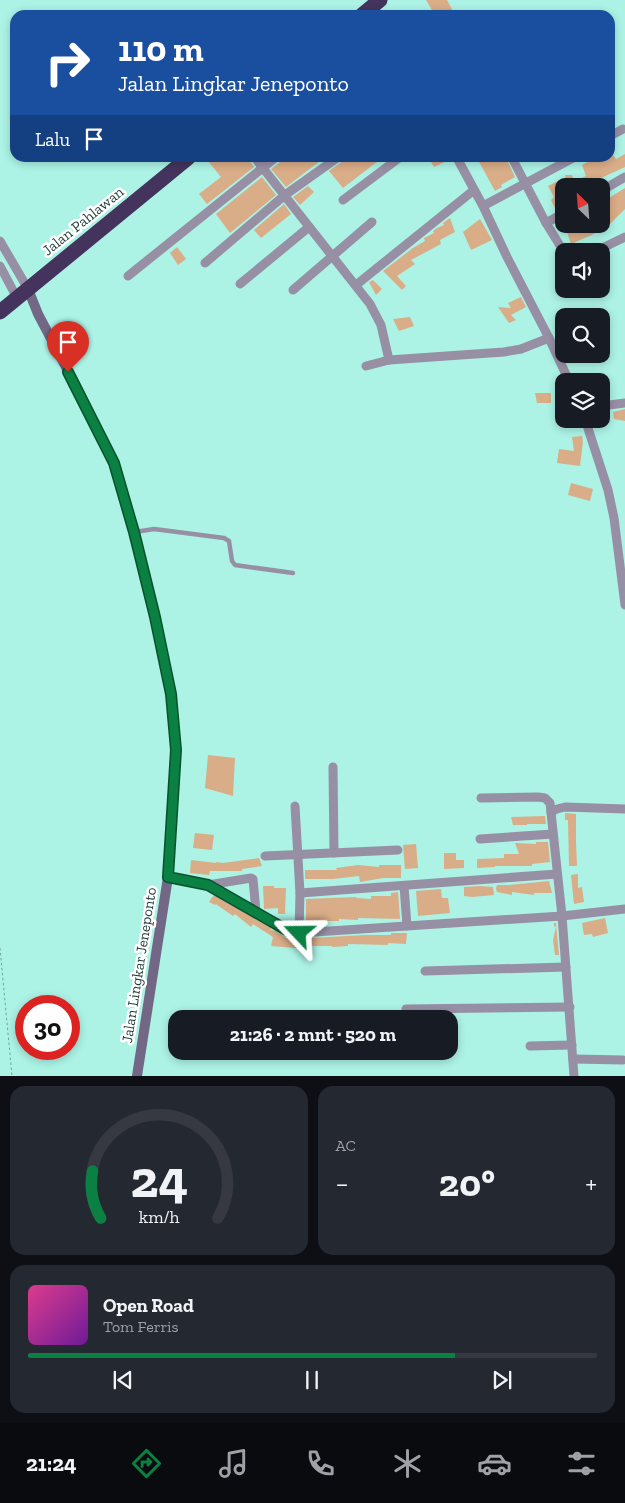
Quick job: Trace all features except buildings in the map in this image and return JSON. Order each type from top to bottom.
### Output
[{"type":"highway","name":"Jalan Pahlawan","points":[[0,312],[183,162]]},
{"type":"main road","name":"Jalan Lingkar Jeneponto","points":[[23,294],[38,314],[114,463],[134,532],[155,617],[171,694],[176,750],[168,877],[137,1076]]},
{"type":"street","points":[[615,133],[623,129]]},
{"type":"street","points":[[259,162],[370,304],[381,325],[389,360]]},
{"type":"street","points":[[128,276],[270,162]]},
{"type":"street","points":[[205,262],[285,195],[331,162]]},
{"type":"street","points":[[343,200],[394,162]]},
{"type":"street","points":[[459,162],[550,338],[565,373]]},
{"type":"street","points":[[514,162],[558,243]]},
{"type":"street","points":[[483,206],[565,162]]},
{"type":"street","points":[[610,186],[625,177]]},
{"type":"street","points":[[356,285],[474,190]]},
{"type":"street","points":[[546,223],[555,218]]},
{"type":"street","points":[[293,290],[372,222]]},
{"type":"street","points":[[240,284],[309,228]]},
{"type":"street","points":[[610,244],[625,237]]},
{"type":"street","points":[[0,241],[23,294]]},
{"type":"street","points":[[0,266],[23,294]]},
{"type":"street","points":[[366,366],[389,360],[504,352],[521,349],[550,338]]},
{"type":"street","points":[[610,405],[625,403]]},
{"type":"street","points":[[588,428],[608,490],[614,518],[624,582],[625,605]]},
{"type":"street","points":[[333,767],[334,853]]},
{"type":"street","points":[[481,798],[538,797],[545,798],[550,803],[562,916],[574,1076]]},
{"type":"street","points":[[295,806],[300,893],[299,933]]},
{"type":"street","points":[[551,812],[565,807],[625,809]]},
{"type":"street","points":[[480,839],[553,834]]},
{"type":"street","points":[[265,856],[398,850]]},
{"type":"street","points":[[300,893],[557,874]]},
{"type":"street","points":[[168,877],[208,885],[290,932],[299,933],[562,916],[625,909]]},
{"type":"street","points":[[208,885],[253,879],[256,912]]},
{"type":"street","points":[[404,886],[407,926]]},
{"type":"street","points":[[425,971],[566,967]]},
{"type":"street","points":[[406,1009],[570,1007]]},
{"type":"street","points":[[530,1046],[572,1045]]},
{"type":"street","points":[[573,1059],[623,1060]]},
{"type":"lane","points":[[134,532],[154,529],[224,538],[229,541],[232,561],[235,565],[292,573]]},
{"type":"path","points":[[0,948],[12,1076]]},
{"type":"route","points":[[68,372],[114,463],[134,532],[155,617],[171,694],[176,750],[168,877],[208,885],[290,932],[299,933]]}]
